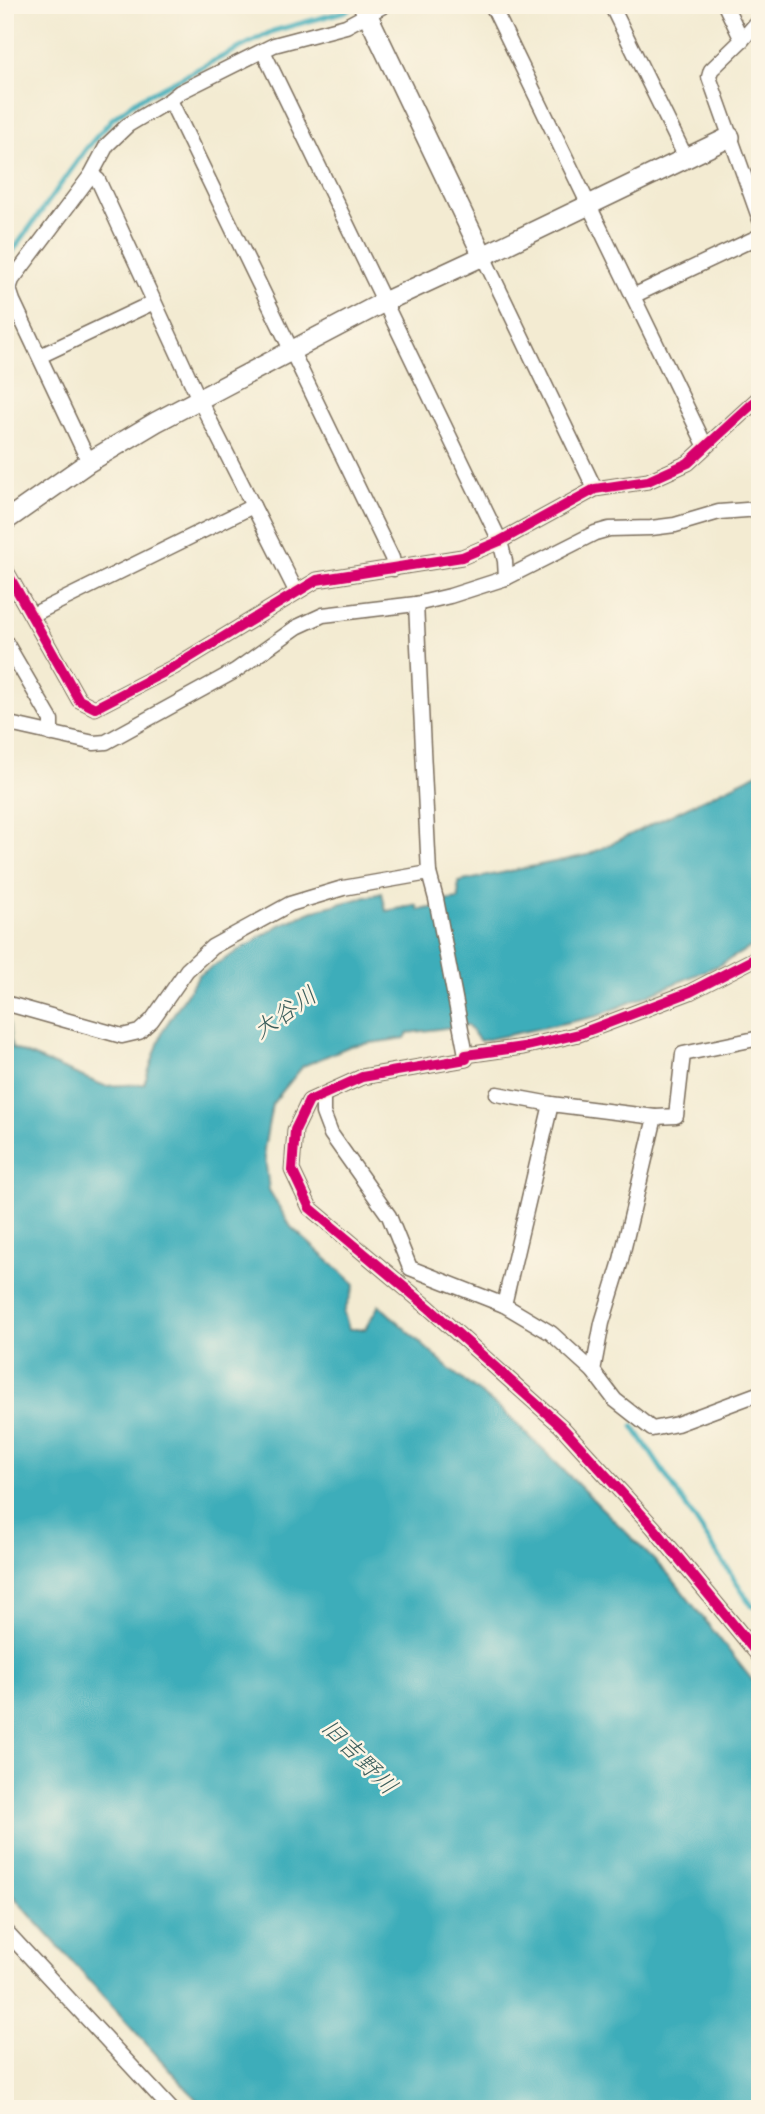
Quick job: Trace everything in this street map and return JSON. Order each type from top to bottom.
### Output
[{"type":"street","points":[[492,5],[705,445]]},
{"type":"street","points":[[611,5],[686,158]]},
{"type":"street","points":[[725,5],[743,40]]},
{"type":"street","points":[[89,462],[13,301],[9,289],[12,279],[90,175],[107,145],[128,125],[180,92],[274,45],[346,26],[370,8],[483,256],[595,489]]},
{"type":"street","points":[[760,19],[743,40],[711,70],[709,78],[760,220]]},
{"type":"street","points":[[263,51],[500,541],[506,561],[506,578]]},
{"type":"street","points":[[170,100],[392,558],[394,569]]},
{"type":"street","points":[[5,521],[89,462],[156,422],[292,349],[384,302],[730,137]]},
{"type":"street","points":[[90,175],[98,180],[199,399],[296,592]]},
{"type":"street","points":[[633,296],[760,236]]},
{"type":"street","points":[[40,356],[154,302]]},
{"type":"street","points":[[5,569],[79,700],[95,708],[174,667],[317,580],[462,557],[500,541],[595,489],[648,481],[688,463],[760,397]]},
{"type":"street","points":[[32,615],[253,506]]},
{"type":"street","points":[[5,723],[94,743],[106,741],[235,671],[297,627],[323,615],[416,604],[506,578],[594,533],[609,529],[675,525],[719,512],[760,509]]},
{"type":"street","points":[[416,604],[429,873],[466,1059],[362,1077],[309,1101],[295,1130],[292,1170],[310,1208],[429,1308],[561,1426],[653,1527],[760,1657]]},
{"type":"street","points":[[5,641],[51,720],[51,734]]},
{"type":"street","points":[[5,1003],[122,1037],[139,1032],[152,1020],[187,970],[212,947],[290,904],[343,888],[429,873]]},
{"type":"street","points":[[465,1049],[523,1047],[579,1034],[690,992],[760,956]]},
{"type":"street","points":[[497,1094],[551,1104],[655,1117],[676,1116],[683,1054],[760,1038]]},
{"type":"street","points":[[323,1096],[323,1112],[331,1134],[389,1216],[410,1268],[504,1305],[551,1333],[593,1371],[615,1400],[652,1429],[677,1424],[760,1393]]},
{"type":"street","points":[[504,1305],[551,1104]]},
{"type":"street","points":[[593,1371],[602,1323],[620,1264],[655,1117]]},
{"type":"street","points":[[5,1930],[172,2109]]},
{"type":"water","points":[[760,772],[760,942],[719,965],[598,1016],[480,1041],[467,1025],[408,1033],[405,1038],[350,1046],[303,1066],[272,1104],[264,1149],[269,1190],[291,1227],[355,1284],[344,1313],[349,1329],[365,1329],[379,1305],[449,1369],[508,1415],[670,1576],[760,1690],[760,2109],[205,2109],[5,1887],[5,1014],[8,1014],[12,1048],[105,1086],[144,1084],[163,1030],[199,975],[280,925],[318,909],[382,893],[386,911],[417,905],[418,910],[444,906],[444,901],[459,899],[458,882],[588,855]]},
{"type":"waterway","points":[[5,262],[86,149],[112,119],[139,99],[273,31],[346,11],[355,5]]},
{"type":"waterway","points":[[633,1426],[752,1606],[760,1609]]},
{"type":"cycle path","points":[[5,569],[79,700],[95,708],[174,667],[317,580],[462,557],[500,541],[595,489],[648,481],[688,463],[760,397]]},
{"type":"cycle path","points":[[760,956],[690,992],[579,1034],[523,1047],[466,1055],[466,1059],[362,1077],[309,1101],[295,1130],[292,1170],[310,1208],[429,1308],[561,1426],[653,1527],[760,1657]]},
{"type":"water label","name":"大谷川","points":[[285,1013]]},
{"type":"water label","name":"旧吉野川","points":[[359,1757]]}]
